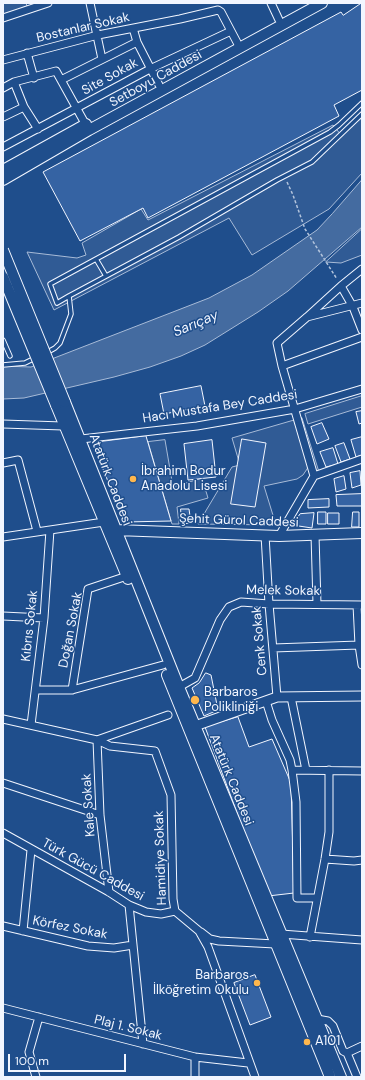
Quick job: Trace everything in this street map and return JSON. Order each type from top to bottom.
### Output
[{"type":"main road","name":"Setboyu Caddesi","points":[[3,170],[87,127],[239,45],[309,3]]},
{"type":"main road","name":"Setboyu Caddesi","points":[[3,180],[87,127],[159,85],[322,3]]},
{"type":"main road","points":[[3,250],[60,404]]},
{"type":"main road","points":[[3,277],[60,404]]},
{"type":"main road","name":"Atatürk Caddesi","points":[[60,404],[63,426],[127,576],[330,1077]]},
{"type":"main road","name":"Atatürk Caddesi","points":[[60,404],[80,440],[280,934],[341,1077]]},
{"type":"main road","name":"Şehit Gürol Caddesi","points":[[116,530],[279,536],[315,536],[362,533]]},
{"type":"street","points":[[3,18],[48,3]]},
{"type":"street","points":[[90,3],[102,59]]},
{"type":"street","points":[[271,3],[279,20]]},
{"type":"street","name":"Bostanlar Sokak","points":[[3,60],[98,35],[218,10],[221,12],[239,45]]},
{"type":"street","points":[[133,28],[137,42],[159,85]]},
{"type":"street","name":"Site Sokak","points":[[3,147],[150,69],[231,31]]},
{"type":"street","points":[[61,80],[137,42]]},
{"type":"street","points":[[27,53],[34,78]]},
{"type":"street","points":[[3,88],[14,82],[56,71],[87,127]]},
{"type":"street","points":[[14,82],[24,107],[38,129]]},
{"type":"street","points":[[3,117],[24,107]]},
{"type":"street","points":[[314,476],[282,366],[277,343],[362,269]]},
{"type":"street","points":[[341,286],[353,307],[362,330]]},
{"type":"street","points":[[307,317],[362,304]]},
{"type":"street","points":[[282,366],[362,337]]},
{"type":"street","name":"Hacı Mustafa Bey Caddesi","points":[[80,440],[197,426],[295,409],[362,389]]},
{"type":"street","points":[[3,424],[63,426]]},
{"type":"street","points":[[279,536],[314,476],[362,459]]},
{"type":"street","points":[[3,463],[18,460],[37,531]]},
{"type":"street","points":[[3,537],[104,522],[116,530]]},
{"type":"street","name":"Kıbrıs Sokak","points":[[31,725],[44,618],[50,530]]},
{"type":"street","name":"Cenk Sokak","points":[[265,535],[277,697]]},
{"type":"street","points":[[315,536],[317,604]]},
{"type":"street","name":"Doğan Sokak","points":[[72,690],[88,589],[127,576]]},
{"type":"street","name":"Melek Sokak","points":[[179,687],[195,678],[220,620],[229,607],[241,602],[269,604],[360,605]]},
{"type":"street","points":[[360,605],[359,645],[362,665]]},
{"type":"street","points":[[3,616],[44,618]]},
{"type":"street","points":[[273,648],[359,645]]},
{"type":"street","points":[[36,690],[72,690],[163,665]]},
{"type":"street","points":[[195,726],[277,697],[362,696]]},
{"type":"street","points":[[291,697],[306,770]]},
{"type":"street","points":[[266,701],[272,720],[290,760],[292,770],[296,802],[297,898],[317,898]]},
{"type":"street","points":[[3,719],[97,740],[168,715]]},
{"type":"street","name":"Kale Sokak","points":[[97,740],[100,815],[109,892]]},
{"type":"street","name":"Hamidiye Sokak","points":[[97,740],[110,746],[155,751],[171,795],[172,899],[175,911],[199,931],[208,947],[248,1062],[255,1077]]},
{"type":"street","points":[[292,770],[362,771]]},
{"type":"street","points":[[310,937],[329,832],[329,770]]},
{"type":"street","points":[[3,783],[100,815]]},
{"type":"street","name":"Türk Gücü Caddesi","points":[[3,833],[17,840],[31,850],[109,892],[129,905],[146,912],[153,913],[161,914],[175,911]]},
{"type":"street","points":[[23,931],[31,850]]},
{"type":"street","points":[[325,859],[354,861],[362,860]]},
{"type":"street","points":[[129,905],[143,1044]]},
{"type":"street","name":"Körfez Sokak","points":[[3,926],[88,946],[114,948],[133,945]]},
{"type":"street","points":[[199,931],[210,939],[219,941],[275,944]]},
{"type":"street","points":[[280,934],[362,940]]},
{"type":"street","name":"Plaj 1. Sokak","points":[[3,1008],[195,1056],[248,1062]]},
{"type":"street","points":[[36,1077],[29,1052],[39,1017]]},
{"type":"street","points":[[317,1019],[328,1020],[333,1026],[343,1051],[347,1053],[357,1077]]},
{"type":"street","points":[[347,1053],[362,1046]]},
{"type":"street","points":[[195,1056],[195,1077]]},
{"type":"lane","points":[[362,103],[330,132],[50,284],[57,303],[178,237],[284,176],[312,162],[362,114]]},
{"type":"lane","points":[[96,259],[106,276]]},
{"type":"lane","points":[[3,365],[24,363],[49,352],[60,343],[71,314],[69,296]]},
{"type":"lane","points":[[3,340],[10,356]]},
{"type":"path","points":[[284,176],[309,235],[341,286]]},
{"type":"shaded area","points":[[3,3],[26,3],[27,6],[3,15]]},
{"type":"shaded area","points":[[362,118],[362,173],[329,209],[252,255],[229,218],[54,310],[27,252],[77,258],[86,255],[82,243],[141,209],[148,220],[333,125],[341,135]]},
{"type":"shaded area","points":[[362,229],[362,255],[341,263],[326,262]]},
{"type":"shaded area","points":[[362,396],[362,407],[308,424],[305,414]]},
{"type":"shaded area","points":[[302,418],[319,472],[315,474],[309,466],[303,475],[297,479],[264,486],[276,525],[198,524],[232,467],[240,465],[232,438],[294,420],[302,447],[299,419]]},
{"type":"shaded area","points":[[165,440],[173,487],[202,478],[208,498],[177,507],[179,524],[172,524],[148,442]]},
{"type":"water","name":"Sarıçay","points":[[362,180],[362,227],[288,291],[258,312],[205,345],[181,356],[150,367],[114,377],[24,398],[3,399],[3,366],[31,367],[209,298],[252,275],[317,230]]},
{"type":"building","points":[[362,3],[362,90],[334,105],[339,116],[148,218],[143,208],[80,241],[43,172],[341,12],[343,15]]},
{"type":"building","points":[[201,386],[205,406],[164,414],[160,394]]},
{"type":"building","points":[[362,411],[362,423],[359,424],[356,412]]},
{"type":"building","points":[[322,423],[329,439],[317,444],[311,427]]},
{"type":"building","name":"İbrahim Bodur Anadolu Lisesi","points":[[146,436],[171,521],[125,522],[92,443]]},
{"type":"building","points":[[362,437],[362,455],[356,457],[351,440]]},
{"type":"building","points":[[242,439],[266,443],[255,507],[231,504]]},
{"type":"building","points":[[212,440],[216,477],[188,480],[184,444]]},
{"type":"building","points":[[344,443],[350,459],[341,462],[335,446]]},
{"type":"building","points":[[333,448],[338,464],[326,467],[320,452]]},
{"type":"building","points":[[360,471],[361,485],[352,488],[350,473]]},
{"type":"building","points":[[344,476],[346,489],[336,492],[334,479]]},
{"type":"building","points":[[362,494],[362,506],[337,506],[336,495]]},
{"type":"building","points":[[329,499],[329,507],[308,508],[308,500]]},
{"type":"building","points":[[181,509],[189,509],[191,523],[182,524]]},
{"type":"building","points":[[318,512],[326,512],[326,524],[318,524]]},
{"type":"building","points":[[353,512],[359,512],[359,527],[352,527]]},
{"type":"building","points":[[314,513],[312,528],[292,525],[300,514]]},
{"type":"building","points":[[328,513],[339,513],[339,524],[328,524]]},
{"type":"building","points":[[206,673],[211,675],[218,710],[204,716],[192,688],[199,683]]},
{"type":"building","points":[[238,717],[249,747],[272,739],[291,783],[294,893],[268,896],[205,727]]},
{"type":"building","points":[[255,975],[271,1017],[250,1025],[234,983]]},
{"type":"place","name":"İbrahim Bodur Anadolu Lisesi","points":[[133,479]]},
{"type":"place","name":"Barbaros Polikliniği","points":[[195,700]]},
{"type":"place","name":"Barbaros İlköğretim Okulu","points":[[257,983]]},
{"type":"place","name":"A101","points":[[307,1042]]}]
